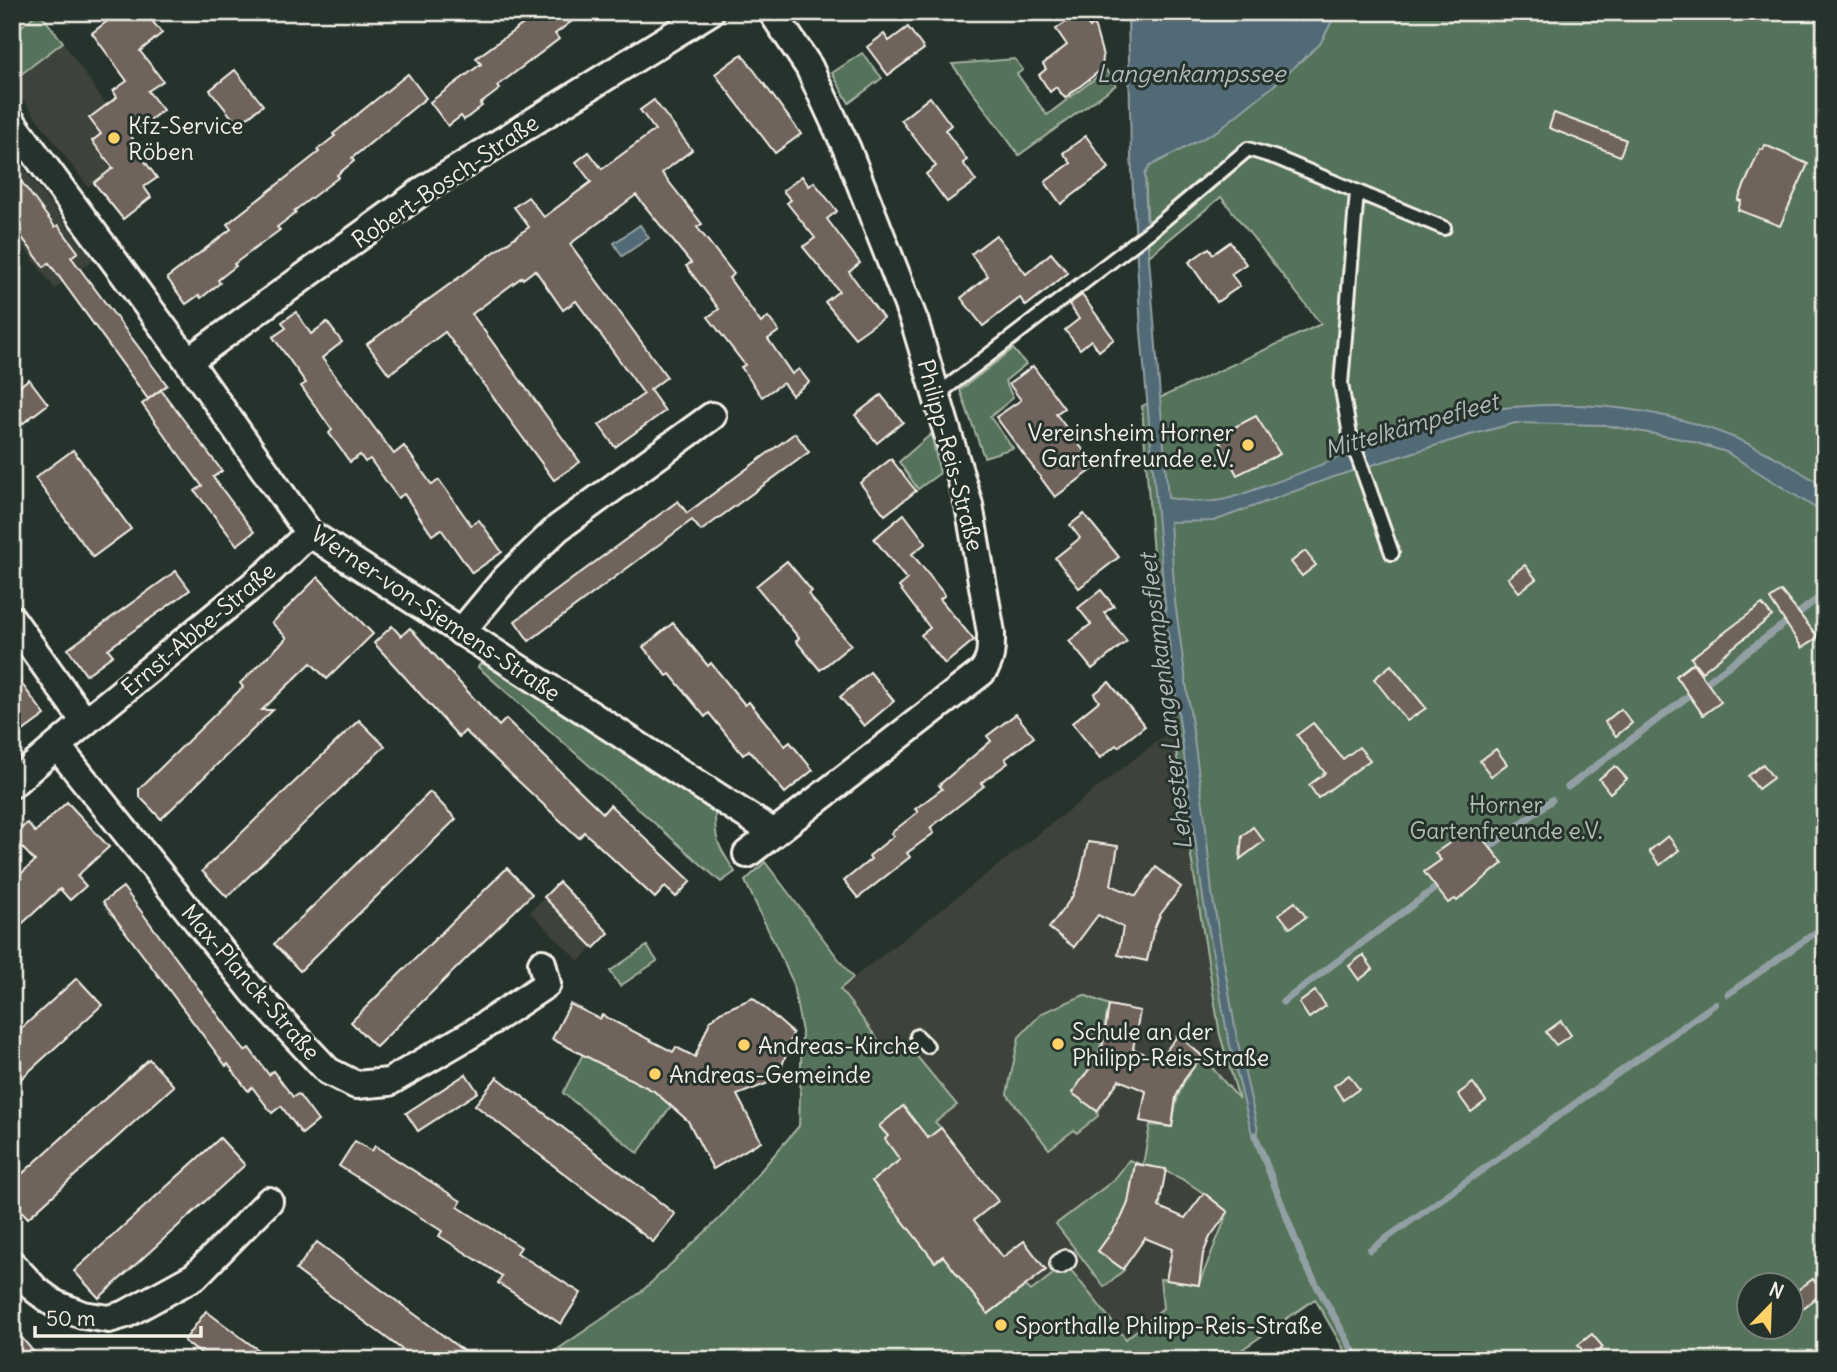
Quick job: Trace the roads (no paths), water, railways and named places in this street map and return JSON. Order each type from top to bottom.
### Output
[{"type":"street","name":"Robert-Bosch-Straße","points":[[188,360],[425,189],[710,12]]},
{"type":"street","name":"Philipp-Reis-Straße","points":[[747,854],[982,672],[990,657],[992,633],[969,505],[915,323],[853,161],[809,67],[772,12]]},
{"type":"street","name":"Werner-von-Siemens-Straße","points":[[12,122],[188,360],[309,533],[774,833]]},
{"type":"street","points":[[461,632],[506,579],[558,528],[712,416]]},
{"type":"street","name":"Ernst-Abbe-Straße","points":[[12,784],[269,572],[309,533]]},
{"type":"street","points":[[12,620],[85,722]]},
{"type":"street","name":"Max-Planck-Straße","points":[[57,746],[254,992],[328,1071],[356,1085],[388,1083],[515,1005],[547,984],[542,963]]},
{"type":"street","points":[[12,1264],[36,1290],[55,1304],[83,1315],[109,1320],[126,1314],[195,1276],[269,1201]]},
{"type":"lane","points":[[937,394],[1153,229],[1248,149],[1277,158],[1444,228]]},
{"type":"lane","points":[[1357,192],[1341,384],[1355,449],[1392,553]]},
{"type":"lane","points":[[917,1036],[926,1046]]},
{"type":"water","name":"Langenkampssee","points":[[1128,12],[1337,12],[1320,44],[1272,87],[1217,131],[1150,166],[1145,174],[1147,233],[1168,498],[1201,502],[1225,499],[1297,474],[1430,421],[1489,410],[1555,405],[1596,406],[1676,419],[1753,446],[1790,465],[1825,488],[1825,514],[1726,452],[1687,440],[1604,425],[1516,423],[1333,477],[1214,521],[1170,522],[1175,602],[1205,819],[1212,893],[1237,1039],[1258,1130],[1258,1144],[1253,1138],[1227,1033],[1203,898],[1167,628],[1141,331],[1131,155]]},
{"type":"water","points":[[640,225],[649,238],[622,256],[614,243]]},
{"type":"waterway","points":[[1568,787],[1825,593]]},
{"type":"waterway","points":[[1482,853],[1552,800]]},
{"type":"waterway","points":[[1283,1002],[1442,883]]},
{"type":"waterway","points":[[1728,994],[1825,926]]},
{"type":"waterway","points":[[1370,1250],[1715,1004]]},
{"type":"waterway","name":"Lehester Langenkampsfleet","points":[[1255,1135],[1304,1262],[1358,1360]]},
{"type":"place","name":"Kfz-Service Röben","points":[[114,138]]},
{"type":"place","name":"Vereinsheim Horner Gartenfreunde e.V.","points":[[1248,445]]},
{"type":"place","name":"Schule an der Philipp-Reis-Straße","points":[[1058,1044]]},
{"type":"place","name":"Andreas-Kirche","points":[[744,1045]]},
{"type":"place","name":"Andreas-Gemeinde","points":[[655,1074]]},
{"type":"place","name":"Sporthalle Philipp-Reis-Straße","points":[[1001,1325]]},
{"type":"water label","name":"Mittelkämpefleet","points":[[1411,425]]},
{"type":"park label","name":"Horner Gartenfreunde e.V.","points":[[1506,817]]}]
